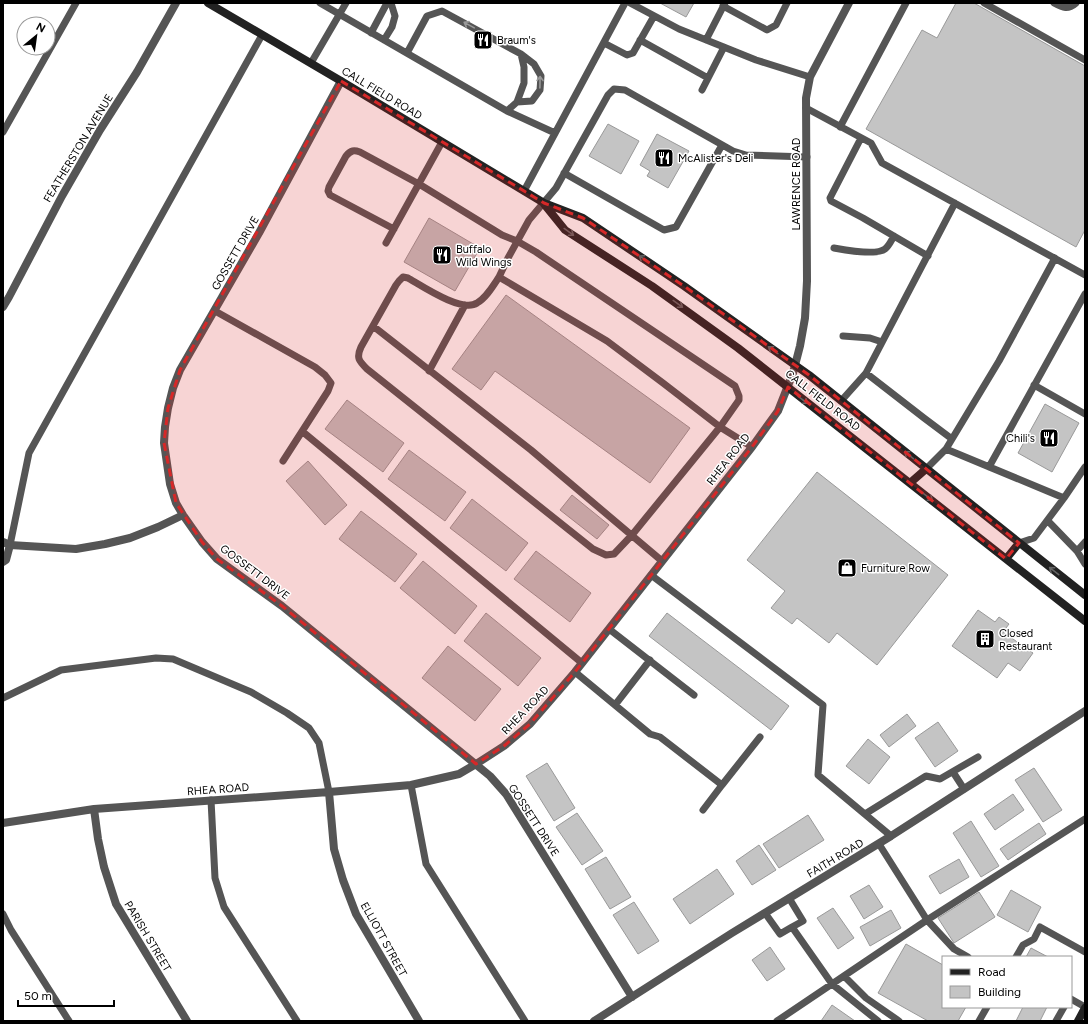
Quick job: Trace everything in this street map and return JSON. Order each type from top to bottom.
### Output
[{"type":"main road","name":"CALL FIELD ROAD","points":[[208,3],[312,63],[544,203],[583,218],[684,286],[794,370],[809,375],[1085,595]]},
{"type":"main road","name":"CALL FIELD ROAD","points":[[544,203],[565,230],[658,290],[738,348],[1085,621]]},
{"type":"main road","points":[[910,483],[926,469]]},
{"type":"main road","points":[[1006,559],[1019,543]]},
{"type":"main road","points":[[1078,1021],[1085,1007]]},
{"type":"street","name":"FEATHERSTON AVENUE","points":[[3,306],[62,196],[100,130],[137,72],[176,3]]},
{"type":"street","name":"LAWRENCE ROAD","points":[[794,370],[805,318],[807,281],[806,98],[810,77],[849,3]]},
{"type":"street","name":"GOSSETT DRIVE","points":[[341,81],[259,233],[180,370],[173,388],[168,408],[164,443],[170,484],[176,503],[202,542],[217,559],[282,606],[490,776],[506,794],[632,997]]},
{"type":"street","name":"RHEA ROAD","points":[[3,823],[94,809],[329,792],[411,784],[459,774],[504,746],[530,724],[575,672],[752,448],[778,411],[794,370]]},
{"type":"street","points":[[3,562],[6,560],[7,544],[76,549],[130,538],[183,515]]},
{"type":"street","name":"FAITH ROAD","points":[[594,1021],[789,898],[879,844],[1085,711]]},
{"type":"street","name":"ELLIOTT STREET","points":[[329,792],[334,849],[343,880],[356,914],[419,1021]]},
{"type":"street","name":"PARISH STREET","points":[[94,809],[104,867],[116,904],[186,1021]]},
{"type":"lane","points":[[3,132],[76,3]]},
{"type":"lane","points":[[320,3],[507,111],[555,133]]},
{"type":"lane","points":[[312,63],[346,3]]},
{"type":"lane","points":[[371,33],[387,3]]},
{"type":"lane","points":[[384,40],[392,27],[395,16],[390,3]]},
{"type":"lane","points":[[524,191],[625,3]]},
{"type":"lane","points":[[630,3],[679,29],[756,60],[810,77]]},
{"type":"lane","points":[[706,40],[724,4],[768,30],[776,24],[787,3]]},
{"type":"lane","points":[[840,127],[906,3]]},
{"type":"lane","points":[[984,3],[1085,60]]},
{"type":"lane","points":[[1054,3],[1068,8],[1076,3]]},
{"type":"lane","points":[[407,53],[427,16],[442,11],[522,54],[534,64],[541,76],[540,90],[532,101],[518,102]]},
{"type":"lane","points":[[604,43],[627,55],[633,53],[654,16]]},
{"type":"lane","points":[[7,544],[29,453],[262,35]]},
{"type":"lane","points":[[640,40],[708,78]]},
{"type":"lane","points":[[702,90],[724,47]]},
{"type":"lane","points":[[507,111],[518,102],[524,83],[522,54]]},
{"type":"lane","points":[[394,230],[330,195],[328,191],[329,187],[350,151],[355,150],[419,184],[502,236],[517,241],[536,252],[735,386],[739,400],[720,427],[632,536],[614,554],[606,556],[593,549],[367,369],[358,357],[358,353],[396,285],[403,277],[408,278],[451,302],[470,306],[476,304],[483,298],[499,277],[508,258],[517,241],[529,220],[556,188],[608,95],[614,89],[625,90],[733,151],[746,155],[806,157]]},
{"type":"lane","points":[[806,108],[871,143],[882,163],[1085,275]]},
{"type":"lane","points":[[861,138],[830,198],[830,201],[928,256]]},
{"type":"lane","points":[[386,243],[442,142]]},
{"type":"lane","points":[[564,173],[664,230],[676,227],[722,145]]},
{"type":"lane","points":[[841,401],[866,373],[956,203]]},
{"type":"lane","points":[[834,248],[867,252],[880,251],[884,250],[890,244],[894,236]]},
{"type":"lane","points":[[926,469],[946,449],[999,361],[1055,258]]},
{"type":"lane","points":[[499,277],[607,341],[720,427],[752,448]]},
{"type":"lane","points":[[989,467],[1085,294]]},
{"type":"lane","points":[[429,370],[465,305]]},
{"type":"lane","points":[[214,311],[315,367],[325,375],[331,383],[328,391],[303,432],[283,461]]},
{"type":"lane","points":[[373,326],[530,450],[662,561]]},
{"type":"lane","points":[[843,336],[870,338],[882,342]]},
{"type":"lane","points":[[866,373],[952,439]]},
{"type":"lane","points":[[1034,385],[1085,414]]},
{"type":"lane","points":[[303,432],[582,663]]},
{"type":"lane","points":[[946,449],[1064,498]]},
{"type":"lane","points":[[1019,543],[1034,538],[1048,521],[1085,467]]},
{"type":"lane","points":[[1048,521],[1077,551],[1085,564]]},
{"type":"lane","points":[[1077,551],[1085,542]]},
{"type":"lane","points":[[651,575],[823,705],[818,775],[891,836]]},
{"type":"lane","points":[[609,629],[694,695]]},
{"type":"lane","points":[[3,698],[61,670],[156,658],[173,659],[252,692],[309,728],[319,743],[329,792]]},
{"type":"lane","points":[[615,705],[650,660]]},
{"type":"lane","points":[[575,672],[650,734],[660,737],[722,785]]},
{"type":"lane","points":[[703,810],[760,737]]},
{"type":"lane","points":[[865,814],[926,776],[940,779],[978,757]]},
{"type":"lane","points":[[953,772],[964,789]]},
{"type":"lane","points":[[411,784],[426,864],[525,1021]]},
{"type":"lane","points":[[211,800],[215,878],[224,907],[297,1021]]},
{"type":"lane","points":[[777,1021],[927,920],[1085,819]]},
{"type":"lane","points":[[879,844],[927,920],[954,949],[966,956]]},
{"type":"lane","points":[[765,913],[780,934],[792,927],[803,920],[789,898]]},
{"type":"lane","points":[[3,914],[11,930],[69,1021]]},
{"type":"lane","points":[[792,927],[832,984],[878,1021]]},
{"type":"lane","points":[[1017,956],[1023,945],[1034,939],[1040,927],[1085,952]]},
{"type":"lane","points":[[844,976],[866,998],[899,1021]]},
{"type":"lane","points":[[1072,1000],[1085,1007]]},
{"type":"lane","points":[[979,1021],[986,1008]]},
{"type":"lane","points":[[1056,1021],[1063,1008]]},
{"type":"highlighted area","points":[[341,81],[544,203],[583,218],[684,286],[809,375],[1019,543],[1006,559],[788,387],[778,411],[752,447],[575,672],[530,724],[504,746],[476,764],[282,606],[217,559],[202,542],[176,503],[164,443],[168,408],[180,370]]},
{"type":"building","points":[[660,3],[694,3],[686,17]]},
{"type":"building","points":[[956,3],[974,3],[1085,66],[1085,230],[1076,247],[866,129],[922,30],[937,38]]},
{"type":"building","points":[[608,124],[639,141],[621,174],[589,156]]},
{"type":"building","points":[[657,134],[689,151],[668,188],[647,176],[650,171],[640,165]]},
{"type":"building","name":"Buffalo Wild Wings","points":[[429,218],[480,248],[455,291],[404,262]]},
{"type":"building","points":[[506,295],[690,428],[650,483],[495,371],[481,390],[452,369]]},
{"type":"building","points":[[347,400],[404,443],[383,472],[325,429]]},
{"type":"building","name":"Chili's","points":[[1045,404],[1079,423],[1052,472],[1018,453]]},
{"type":"building","points":[[409,450],[466,492],[445,521],[388,479]]},
{"type":"building","points":[[308,461],[347,505],[325,525],[286,481]]},
{"type":"building","name":"Furniture Row","points":[[817,472],[948,575],[877,665],[837,633],[829,643],[797,618],[792,624],[771,608],[785,591],[747,560]]},
{"type":"building","points":[[572,495],[609,525],[597,539],[560,510]]},
{"type":"building","points":[[472,499],[528,543],[506,571],[450,528]]},
{"type":"building","points":[[361,511],[417,554],[395,582],[339,539]]},
{"type":"building","points":[[536,551],[591,593],[570,622],[514,579]]},
{"type":"building","points":[[423,561],[477,606],[455,634],[400,588]]},
{"type":"building","name":"Closed Restaurant","points":[[978,610],[995,622],[999,617],[1009,624],[1003,632],[1033,653],[1020,671],[1008,663],[997,678],[952,646]]},
{"type":"building","points":[[486,613],[541,658],[518,686],[464,641]]},
{"type":"building","points":[[667,613],[789,706],[771,730],[649,636]]},
{"type":"building","points":[[448,646],[501,689],[475,721],[422,678]]},
{"type":"building","points":[[907,714],[916,726],[889,747],[880,735]]},
{"type":"building","points":[[938,722],[958,751],[935,767],[915,738]]},
{"type":"building","points":[[868,739],[890,757],[869,784],[846,766]]},
{"type":"building","points":[[547,763],[575,808],[554,821],[526,776]]},
{"type":"building","points":[[1034,768],[1062,810],[1043,822],[1015,780]]},
{"type":"building","points":[[1013,794],[1024,810],[995,830],[984,814]]},
{"type":"building","points":[[577,813],[603,851],[582,865],[556,827]]},
{"type":"building","points":[[808,815],[824,840],[779,868],[763,844]]},
{"type":"building","points":[[971,821],[999,866],[981,877],[953,833]]},
{"type":"building","points":[[1039,823],[1046,834],[1008,860],[1000,849]]},
{"type":"building","points":[[759,845],[776,870],[752,885],[736,861]]},
{"type":"building","points":[[606,857],[631,897],[610,909],[585,869]]},
{"type":"building","points":[[959,859],[969,877],[940,894],[929,876]]},
{"type":"building","points":[[717,869],[734,894],[690,924],[673,899]]},
{"type":"building","points":[[869,885],[883,907],[864,919],[850,896]]},
{"type":"building","points":[[1011,890],[1041,907],[1028,932],[997,915]]},
{"type":"building","points":[[979,892],[995,917],[954,943],[938,918]]},
{"type":"building","points":[[634,902],[659,941],[638,954],[613,915]]},
{"type":"building","points":[[833,908],[854,938],[838,949],[817,918]]},
{"type":"building","points":[[891,910],[901,928],[870,946],[860,927]]},
{"type":"building","points":[[906,944],[942,964],[942,1008],[965,1008],[958,1021],[928,1021],[878,993]]},
{"type":"building","points":[[770,947],[785,969],[767,981],[752,960]]},
{"type":"building","points":[[1031,948],[1046,956],[1027,956]]},
{"type":"building","points":[[832,1005],[855,1021],[821,1021]]},
{"type":"building","points":[[1022,1008],[1046,1008],[1040,1021],[1016,1021]]},
{"type":"place","name":"Braum's","points":[[483,40]]},
{"type":"place","name":"McAlister's Deli","points":[[664,158]]},
{"type":"place","name":"Buffalo Wild Wings","points":[[442,255]]},
{"type":"place","name":"Chili's","points":[[1049,438]]},
{"type":"place","name":"Furniture Row","points":[[847,568]]},
{"type":"place","name":"Closed Restaurant","points":[[985,639]]}]
